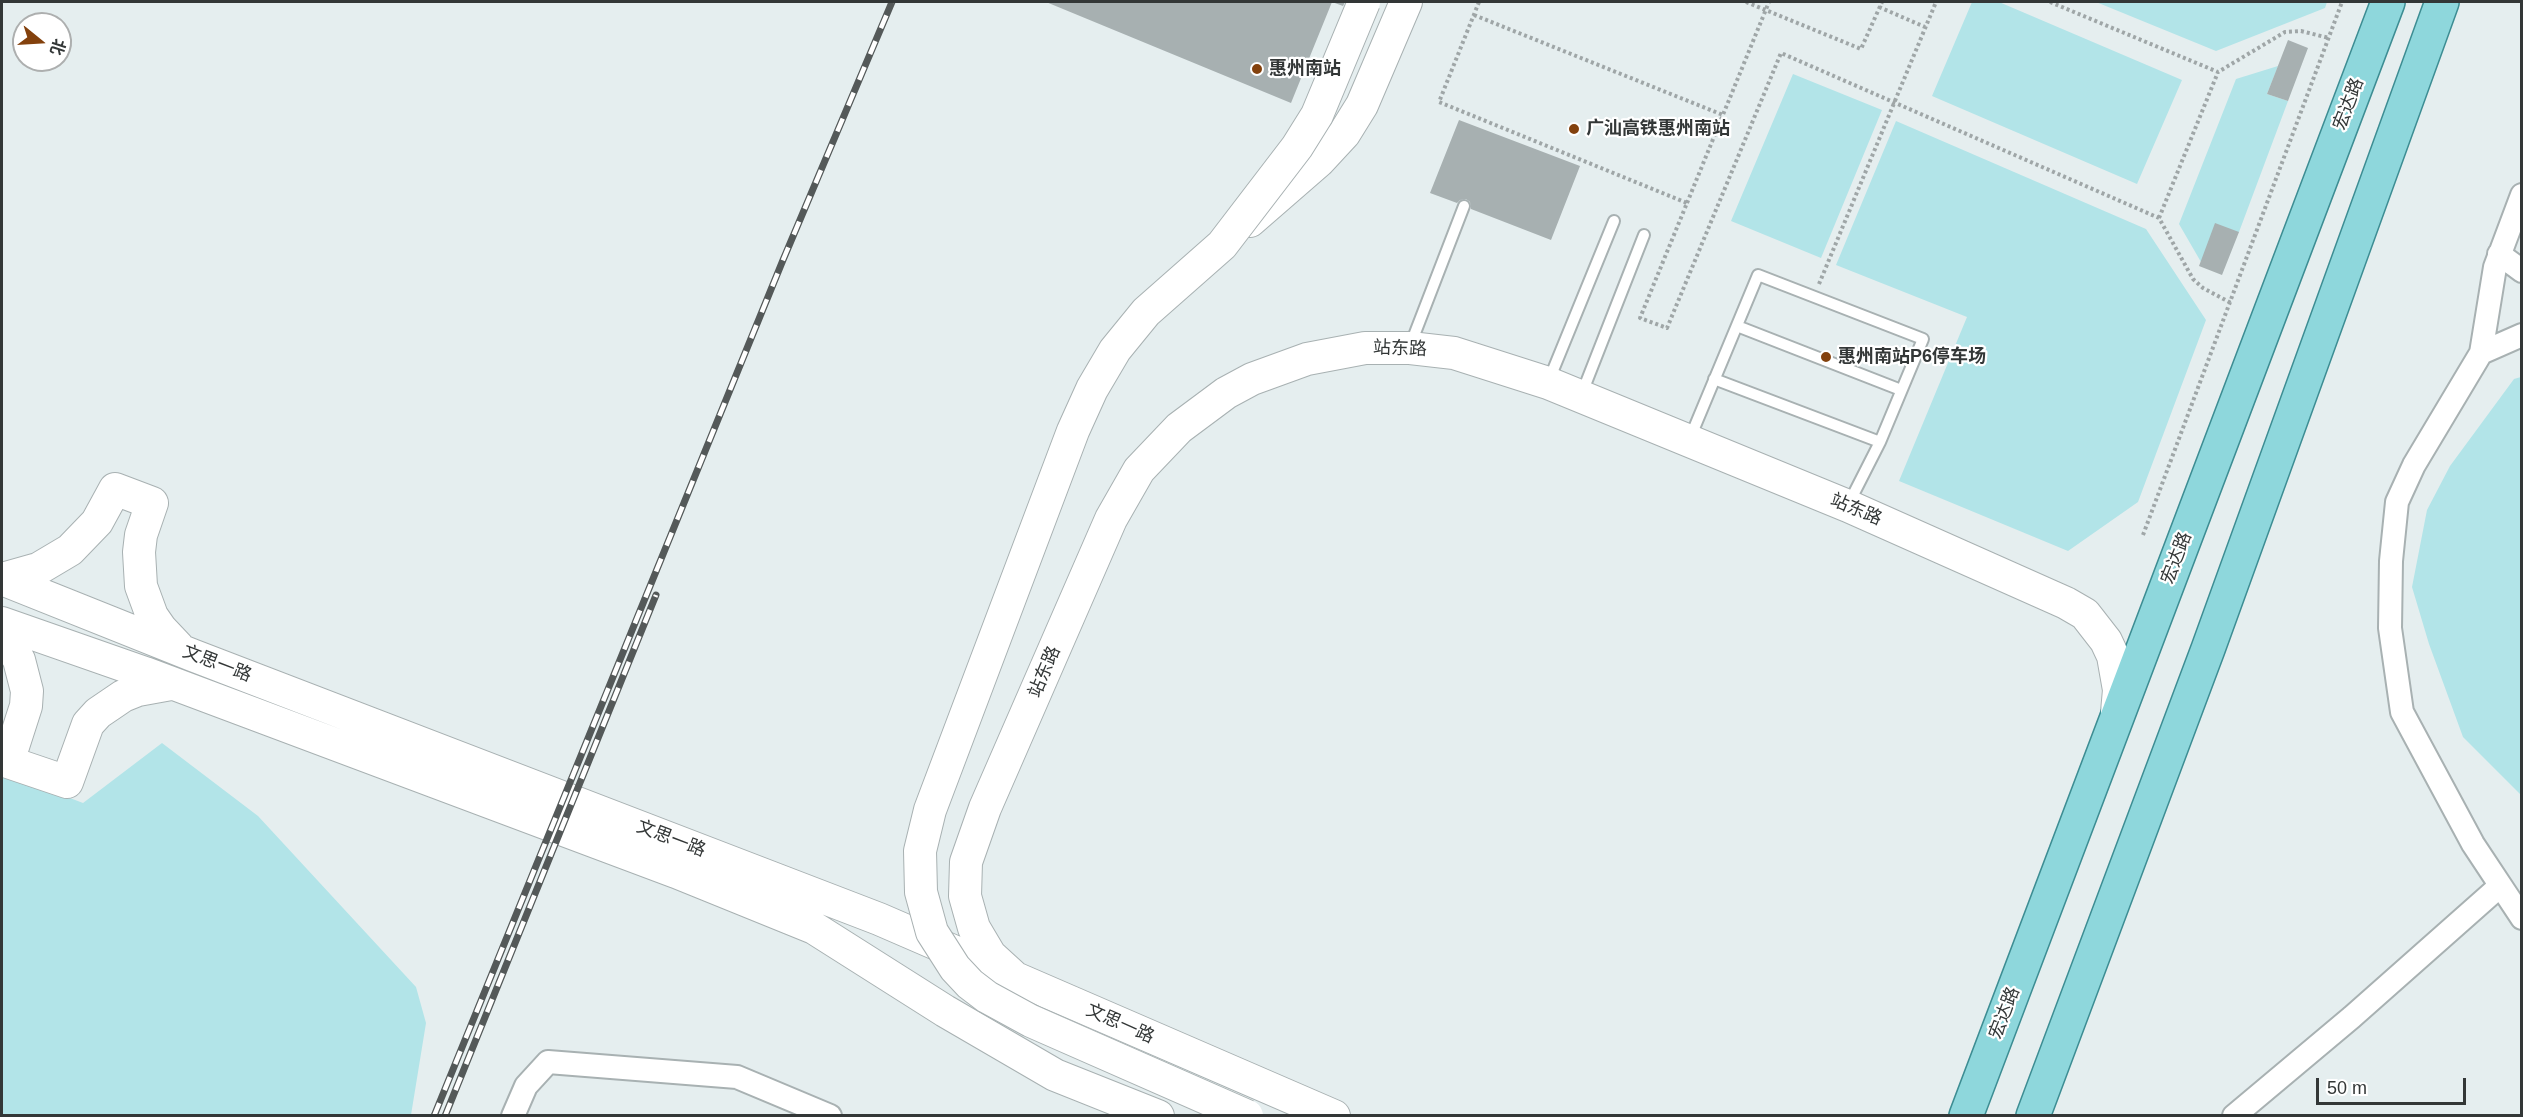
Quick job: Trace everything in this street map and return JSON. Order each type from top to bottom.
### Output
[{"type":"main road","name":"宏达路","points":[[1966,1116],[2388,2]]},
{"type":"main road","points":[[2033,1116],[2208,649],[2442,2]]},
{"type":"street","points":[[1222,245],[1297,147],[1317,115],[1364,2]]},
{"type":"street","points":[[1247,1116],[1031,1021],[987,997],[963,976],[942,951],[925,912],[919,871],[924,830],[1073,431],[1092,389],[1116,350],[1146,312],[1319,161],[1344,134],[1362,105],[1406,2]]},
{"type":"street","points":[[2522,195],[2495,267],[2481,353],[2414,465],[2397,502],[2391,561],[2390,628],[2402,712],[2473,844],[2522,918]]},
{"type":"street","points":[[2499,254],[2522,271]]},
{"type":"street","points":[[2481,353],[2522,335]]},
{"type":"street","name":"站东路","points":[[1013,976],[990,955],[974,928],[965,896],[966,862],[985,808],[1111,519],[1139,470],[1158,448],[1202,409],[1252,379],[1297,362],[1336,352],[1365,348],[1410,348],[1454,353],[1548,383],[1848,506],[2066,603],[2085,614],[2106,640],[2118,673],[2118,708],[2114,725]]},
{"type":"street","points":[[2,579],[38,569],[70,550],[97,522],[115,489],[152,503],[141,535],[139,552],[141,586],[152,616],[166,635],[183,651]]},
{"type":"street","name":"文思一路","points":[[2,579],[879,919],[1334,1116]]},
{"type":"street","name":"文思一路","points":[[2,623],[676,872],[814,928],[945,1011],[1055,1075],[1158,1116]]},
{"type":"street","points":[[2,631],[20,660],[27,691],[26,706],[8,762],[67,782],[88,724],[98,713],[123,696],[138,690],[171,684]]},
{"type":"street","points":[[2234,1116],[2352,1017],[2500,886]]},
{"type":"street","points":[[513,1116],[526,1086],[548,1062],[736,1077],[830,1116]]},
{"type":"lane","points":[[1410,348],[1464,206]]},
{"type":"lane","points":[[1548,383],[1614,220]]},
{"type":"lane","points":[[1580,396],[1644,235]]},
{"type":"lane","points":[[1689,441],[1758,275],[1923,339],[1880,442],[1848,506]]},
{"type":"lane","points":[[1737,326],[1901,390]]},
{"type":"lane","points":[[1714,379],[1880,442]]},
{"type":"path","points":[[1479,2],[1440,102],[1688,203]]},
{"type":"path","points":[[1746,2],[1862,50],[1882,2]]},
{"type":"path","points":[[1769,2],[1640,318],[1667,328],[1781,53],[2159,218],[2193,279],[2203,288],[2232,303]]},
{"type":"path","points":[[1814,296],[1936,2]]},
{"type":"path","points":[[2050,2],[2218,72]]},
{"type":"path","points":[[2143,535],[2232,303],[2342,2]]},
{"type":"path","points":[[1879,7],[1925,27]]},
{"type":"path","points":[[1474,15],[1724,115]]},
{"type":"path","points":[[2159,218],[2218,72],[2285,33],[2301,31],[2329,38]]},
{"type":"shaded area","points":[[1972,2],[1999,2],[2182,80],[2137,184],[1932,96]]},
{"type":"shaded area","points":[[2096,2],[2327,2],[2325,8],[2216,51]]},
{"type":"shaded area","points":[[2278,66],[2267,94],[2288,101],[2239,232],[2201,262],[2179,224],[2236,79]]},
{"type":"shaded area","points":[[1793,74],[1882,110],[1821,258],[1731,221]]},
{"type":"shaded area","points":[[1896,121],[2146,229],[2206,320],[2138,502],[2068,551],[1899,481],[1967,317],[1836,265]]},
{"type":"shaded area","points":[[2522,377],[2521,795],[2463,737],[2429,644],[2412,587],[2427,510],[2450,466],[2514,379]]},
{"type":"shaded area","points":[[162,743],[258,816],[416,987],[426,1023],[411,1115],[2,1115],[2,772],[83,803]]},
{"type":"building","name":"惠州南站","points":[[1046,2],[1332,2],[1291,103]]},
{"type":"building","points":[[1332,2],[1345,2],[1343,6]]},
{"type":"building","points":[[2288,40],[2308,48],[2288,101],[2267,94]]},
{"type":"building","points":[[1459,120],[1580,166],[1551,240],[1471,209],[1470,202],[1466,199],[1457,203],[1430,193]]},
{"type":"building","points":[[2215,223],[2239,232],[2222,275],[2199,266]]},
{"type":"railway","points":[[434,1116],[783,260],[892,2]]},
{"type":"railway","points":[[445,1116],[656,595]]},
{"type":"place","name":"惠州南站","points":[[1257,69]]},
{"type":"place","name":"广汕高铁惠州南站","points":[[1574,129]]},
{"type":"place","name":"惠州南站P6停车场","points":[[1826,357]]}]
